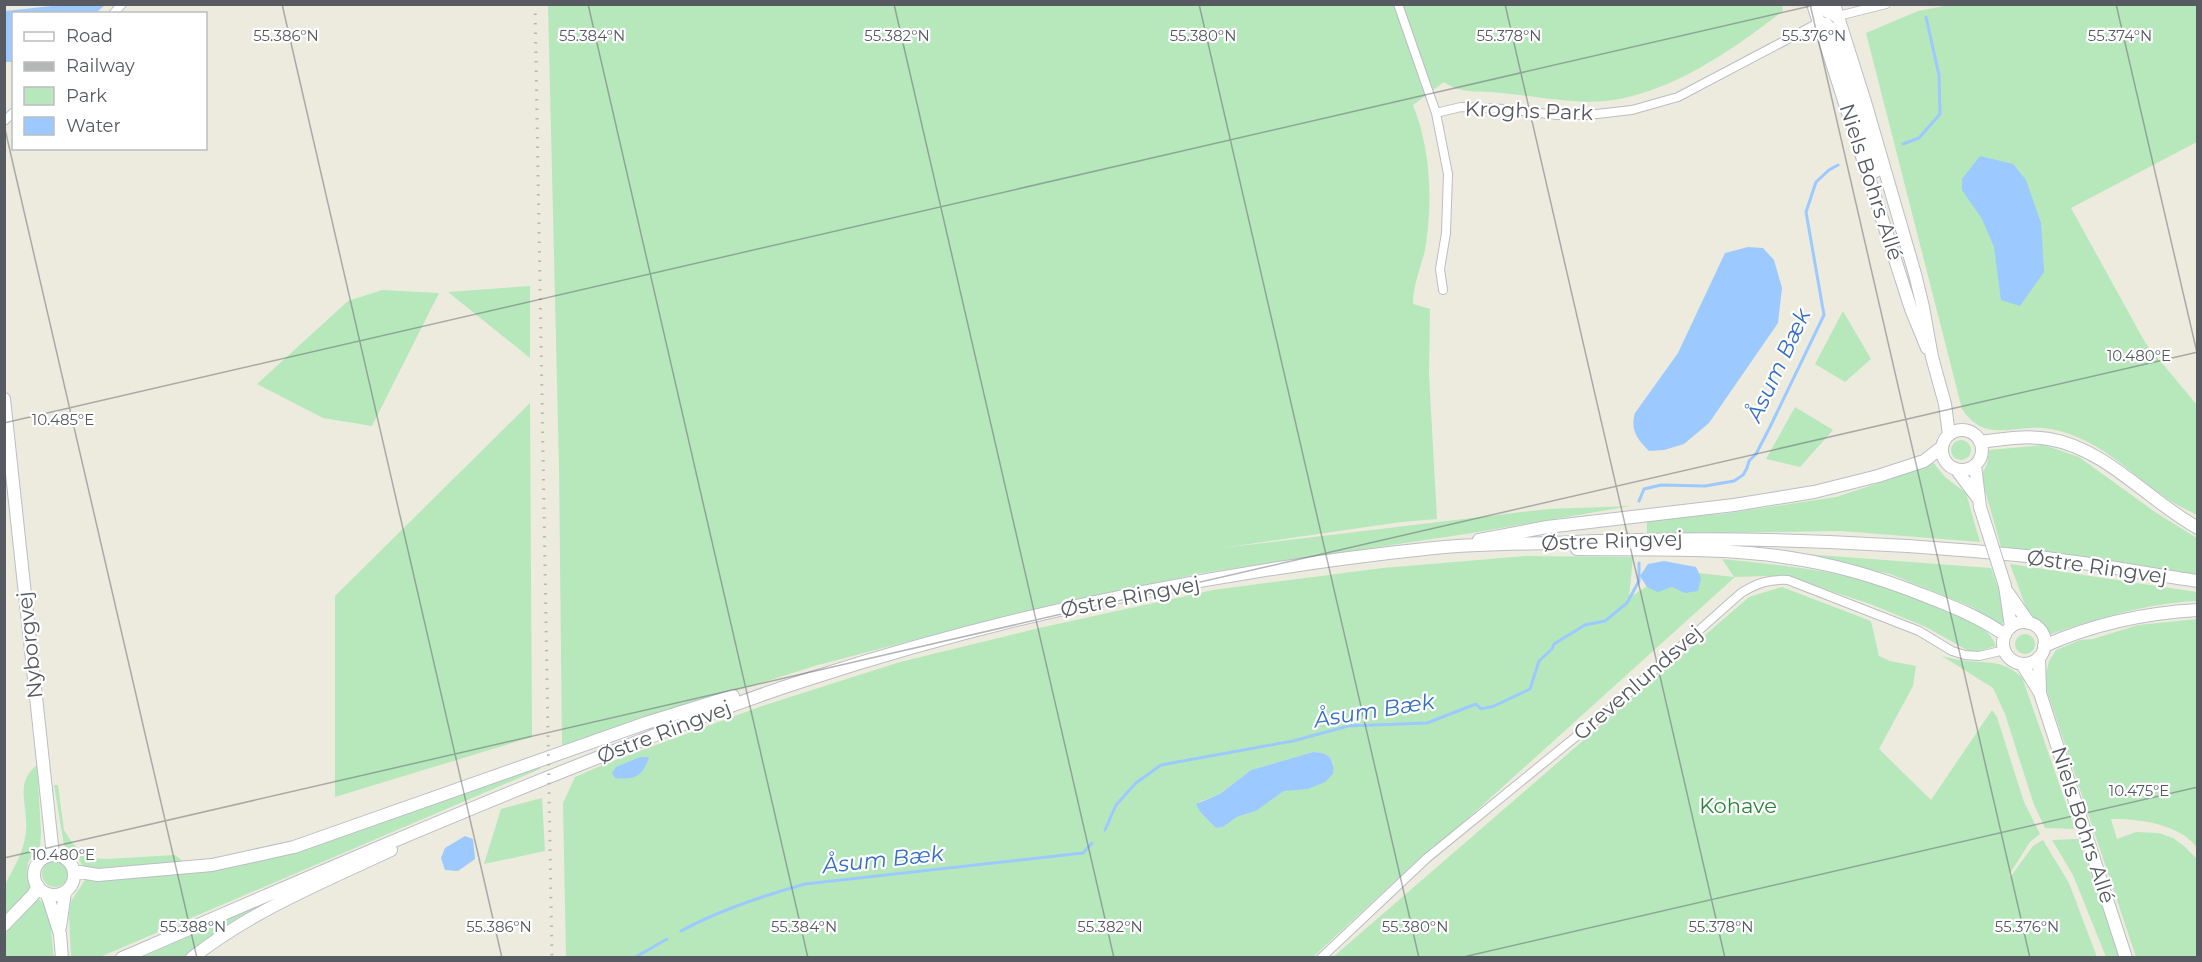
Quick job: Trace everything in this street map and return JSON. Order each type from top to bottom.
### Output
[{"type":"main road","name":"Niels Bohrs Allé","points":[[1813,4],[1911,309],[1932,357]]},
{"type":"main road","points":[[1822,4],[1828,12],[1836,10]]},
{"type":"main road","name":"Niels Bohrs Allé","points":[[1836,10],[1865,102],[1923,307],[1932,357],[1945,404],[1949,435]]},
{"type":"main road","points":[[1818,23],[1826,24],[1835,34],[1907,267],[1923,307]]},
{"type":"main road","name":"Nyborgvej","points":[[4,399],[53,855]]},
{"type":"main road","name":"Niels Bohrs Allé","points":[[1945,404],[1965,430]]},
{"type":"main road","points":[[1438,548],[1547,526],[1734,505],[1814,492],[1878,476],[1924,461],[1942,447],[1949,435],[1965,430],[1973,433],[1980,442],[1981,454],[1975,465],[1979,502],[2006,589],[2008,631],[2005,650],[2011,660],[2022,664],[2031,663],[2042,652],[2066,636],[2114,621],[2163,612],[2198,610]]},
{"type":"main road","points":[[1980,442],[2013,437],[2048,439],[2074,446],[2104,462],[2179,518],[2198,528]]},
{"type":"main road","points":[[1942,447],[1945,460],[1956,469],[1979,502]]},
{"type":"main road","points":[[1956,469],[1966,469],[1975,465]]},
{"type":"main road","name":"Østre Ringvej","points":[[122,957],[464,810],[728,706],[816,677],[1024,618],[1142,592],[1270,570],[1438,548],[1628,539],[1853,542],[2040,558],[2198,581]]},
{"type":"main road","points":[[1531,544],[1566,549],[1696,550],[1755,554],[1822,564],[1886,581],[1947,604],[2008,631],[2022,623],[2029,623]]},
{"type":"main road","points":[[2006,589],[2029,623],[2041,632],[2042,652]]},
{"type":"main road","name":"Niels Bohrs Allé","points":[[2040,693],[2042,652]]},
{"type":"main road","name":"Niels Bohrs Allé","points":[[2022,664],[2040,693],[2126,957]]},
{"type":"main road","points":[[74,871],[98,875],[212,865],[294,847],[646,723],[736,696],[816,677]]},
{"type":"main road","points":[[192,957],[239,926],[282,902],[408,843],[464,810]]},
{"type":"main road","points":[[60,934],[43,890],[35,879],[35,870],[39,863],[53,855],[65,859],[74,871],[73,882],[65,892],[60,934],[62,957]]},
{"type":"main road","points":[[43,890],[53,895],[65,892]]},
{"type":"main road","points":[[4,925],[33,896],[43,890]]},
{"type":"street","name":"Kroghs Park","points":[[1398,4],[1436,113],[1448,174],[1446,233],[1440,269],[1443,290]]},
{"type":"street","name":"Kroghs Park","points":[[1436,113],[1461,107],[1557,115],[1588,115],[1632,110],[1678,97],[1818,23],[1836,10],[1886,4]]},
{"type":"street","name":"Grevenlundsvej","points":[[1321,957],[1427,858],[1616,704],[1741,593],[1758,583],[1788,580],[1919,631],[1952,651],[1965,655],[1992,655],[2005,650]]},
{"type":"green space","points":[[1782,4],[1783,11],[1722,55],[1677,80],[1629,97],[1592,102],[1566,101],[1457,89],[1444,82],[1413,105],[1424,140],[1429,176],[1428,232],[1414,290],[1413,304],[1430,309],[1429,374],[1437,519],[1401,522],[1221,548],[1548,509],[1631,506],[1466,534],[1202,573],[1006,616],[818,665],[562,746],[559,466],[548,5]]},
{"type":"green space","points":[[1949,5],[2197,5],[2197,142],[2071,208],[2146,344],[2197,405],[2197,515],[2169,500],[2114,458],[2085,441],[2051,429],[1992,430],[1981,427],[1962,409],[1866,33],[1918,11]]},
{"type":"green space","points":[[530,286],[530,358],[448,292]]},
{"type":"green space","points":[[382,290],[439,293],[372,426],[323,418],[257,384],[348,301]]},
{"type":"green space","points":[[1843,311],[1871,359],[1845,382],[1815,364]]},
{"type":"green space","points":[[530,403],[532,737],[335,797],[335,596]]},
{"type":"green space","points":[[1795,407],[1833,430],[1800,467],[1766,459]]},
{"type":"green space","points":[[1957,440],[1965,440],[1971,446],[1971,454],[1965,460],[1957,460],[1951,454],[1951,446]]},
{"type":"green space","points":[[2044,445],[2079,457],[2155,512],[2197,538],[2197,577],[2001,547],[1981,476],[1987,464],[1989,450]]},
{"type":"green space","points":[[1932,461],[1945,477],[1966,493],[1980,542],[1841,531],[1647,534],[1647,520],[1722,514],[1836,497],[1891,479]]},
{"type":"green space","points":[[1766,551],[1991,568],[2008,616],[2001,625],[1972,607],[1890,574],[1841,563]]},
{"type":"green space","points":[[1525,556],[1633,557],[1629,598],[1671,570],[1734,577],[1722,559],[1777,565],[1850,577],[1888,588],[1977,625],[1993,639],[1996,646],[1972,653],[1926,627],[1870,604],[1792,578],[1735,577],[1434,849],[1433,846],[1313,957],[566,957],[563,803],[575,777],[762,706],[900,662],[1039,628],[1213,590],[1383,568]],"holes":[[[1313,752],[1323,753],[1334,764],[1292,790],[1284,791],[1256,811],[1237,817],[1223,827],[1216,828],[1201,813],[1199,802],[1220,794],[1251,770]]]},
{"type":"green space","points":[[2010,564],[2197,592],[2197,601],[2140,608],[2048,635],[2026,608]]},
{"type":"green space","name":"Kohave","points":[[1782,587],[1871,621],[1879,656],[1890,661],[1916,666],[1913,686],[1879,749],[1931,800],[1992,710],[1997,717],[2024,802],[2040,834],[2030,842],[2009,875],[2011,876],[2033,846],[2043,840],[2069,883],[2097,957],[1333,957],[1749,597]]},
{"type":"green space","points":[[2197,619],[2197,848],[2190,840],[2170,828],[2145,821],[2111,819],[2117,839],[2136,832],[2159,833],[2173,838],[2197,859],[2197,957],[2136,957],[2047,691],[2046,674],[2049,661],[2056,650],[2080,640],[2093,639],[2138,625]]},
{"type":"green space","points":[[2021,634],[2029,634],[2035,640],[2035,648],[2029,654],[2021,654],[2015,648],[2015,640]]},
{"type":"green space","points":[[1942,656],[2001,665],[2022,677],[2075,829],[2045,828],[2034,805],[2005,714],[1993,688]]},
{"type":"green space","points":[[37,765],[40,847],[28,862],[27,873],[30,888],[26,896],[5,917],[4,888],[25,838],[24,787],[30,772]]},
{"type":"green space","points":[[540,765],[540,769],[100,957],[71,957],[69,915],[71,901],[85,880],[193,871],[246,862]]},
{"type":"green space","points":[[54,785],[58,785],[64,830],[73,844],[90,858],[175,855],[184,862],[91,870],[82,865],[77,856],[64,845]]},
{"type":"green space","points":[[542,798],[545,851],[484,864],[501,809]]},
{"type":"green space","points":[[2079,839],[2119,957],[2106,957],[2073,875],[2052,840]]},
{"type":"green space","points":[[55,861],[64,865],[68,874],[64,883],[55,887],[46,883],[42,874],[46,865]]},
{"type":"green space","points":[[38,898],[49,918],[54,957],[5,958],[5,932]]},
{"type":"green space","points":[[276,898],[183,957],[140,958]]},
{"type":"water","points":[[71,4],[105,5],[97,12],[12,12],[12,62],[5,62],[5,11]]},
{"type":"water","points":[[1980,156],[2013,164],[2026,180],[2041,223],[2044,272],[2020,306],[2001,300],[1994,247],[1982,219],[1962,190],[1962,179]]},
{"type":"water","points":[[1748,247],[1763,248],[1774,260],[1782,288],[1778,323],[1709,423],[1684,444],[1664,450],[1649,451],[1634,429],[1635,413],[1678,353],[1725,253]]},
{"type":"water","points":[[1664,561],[1696,567],[1701,578],[1698,591],[1685,593],[1672,587],[1658,592],[1647,587],[1640,576],[1648,564]]},
{"type":"water","points":[[1313,752],[1323,753],[1332,760],[1333,774],[1325,782],[1308,789],[1284,791],[1256,811],[1237,817],[1223,827],[1216,828],[1201,813],[1196,804],[1220,794],[1251,770]]},
{"type":"water","points":[[640,757],[649,757],[641,773],[633,778],[615,778],[612,773],[616,767]]},
{"type":"water","points":[[465,836],[473,839],[475,859],[458,871],[445,870],[441,858],[445,848]]},
{"type":"waterway","name":"Åsum Bæk","points":[[1903,144],[1919,138],[1940,114],[1939,75],[1926,17]]},
{"type":"waterway","name":"Åsum Bæk","points":[[1639,501],[1644,489],[1661,485],[1705,486],[1734,481],[1743,475],[1749,461],[1756,454],[1824,315],[1806,212],[1816,182],[1838,165]]},
{"type":"waterway","name":"Åsum Bæk","points":[[1105,830],[1116,805],[1136,783],[1161,765],[1293,741],[1348,726],[1427,723],[1476,704],[1481,709],[1494,706],[1530,689],[1539,661],[1552,649],[1554,644],[1585,625],[1605,621],[1627,603],[1639,581],[1639,563]]},
{"type":"waterway","name":"Åsum Bæk","points":[[681,931],[742,904],[805,884],[1083,853],[1092,843]]},
{"type":"waterway","name":"Åsum Bæk","points":[[634,958],[667,939]]},
{"type":"railway","points":[[535,4],[552,958]]}]
